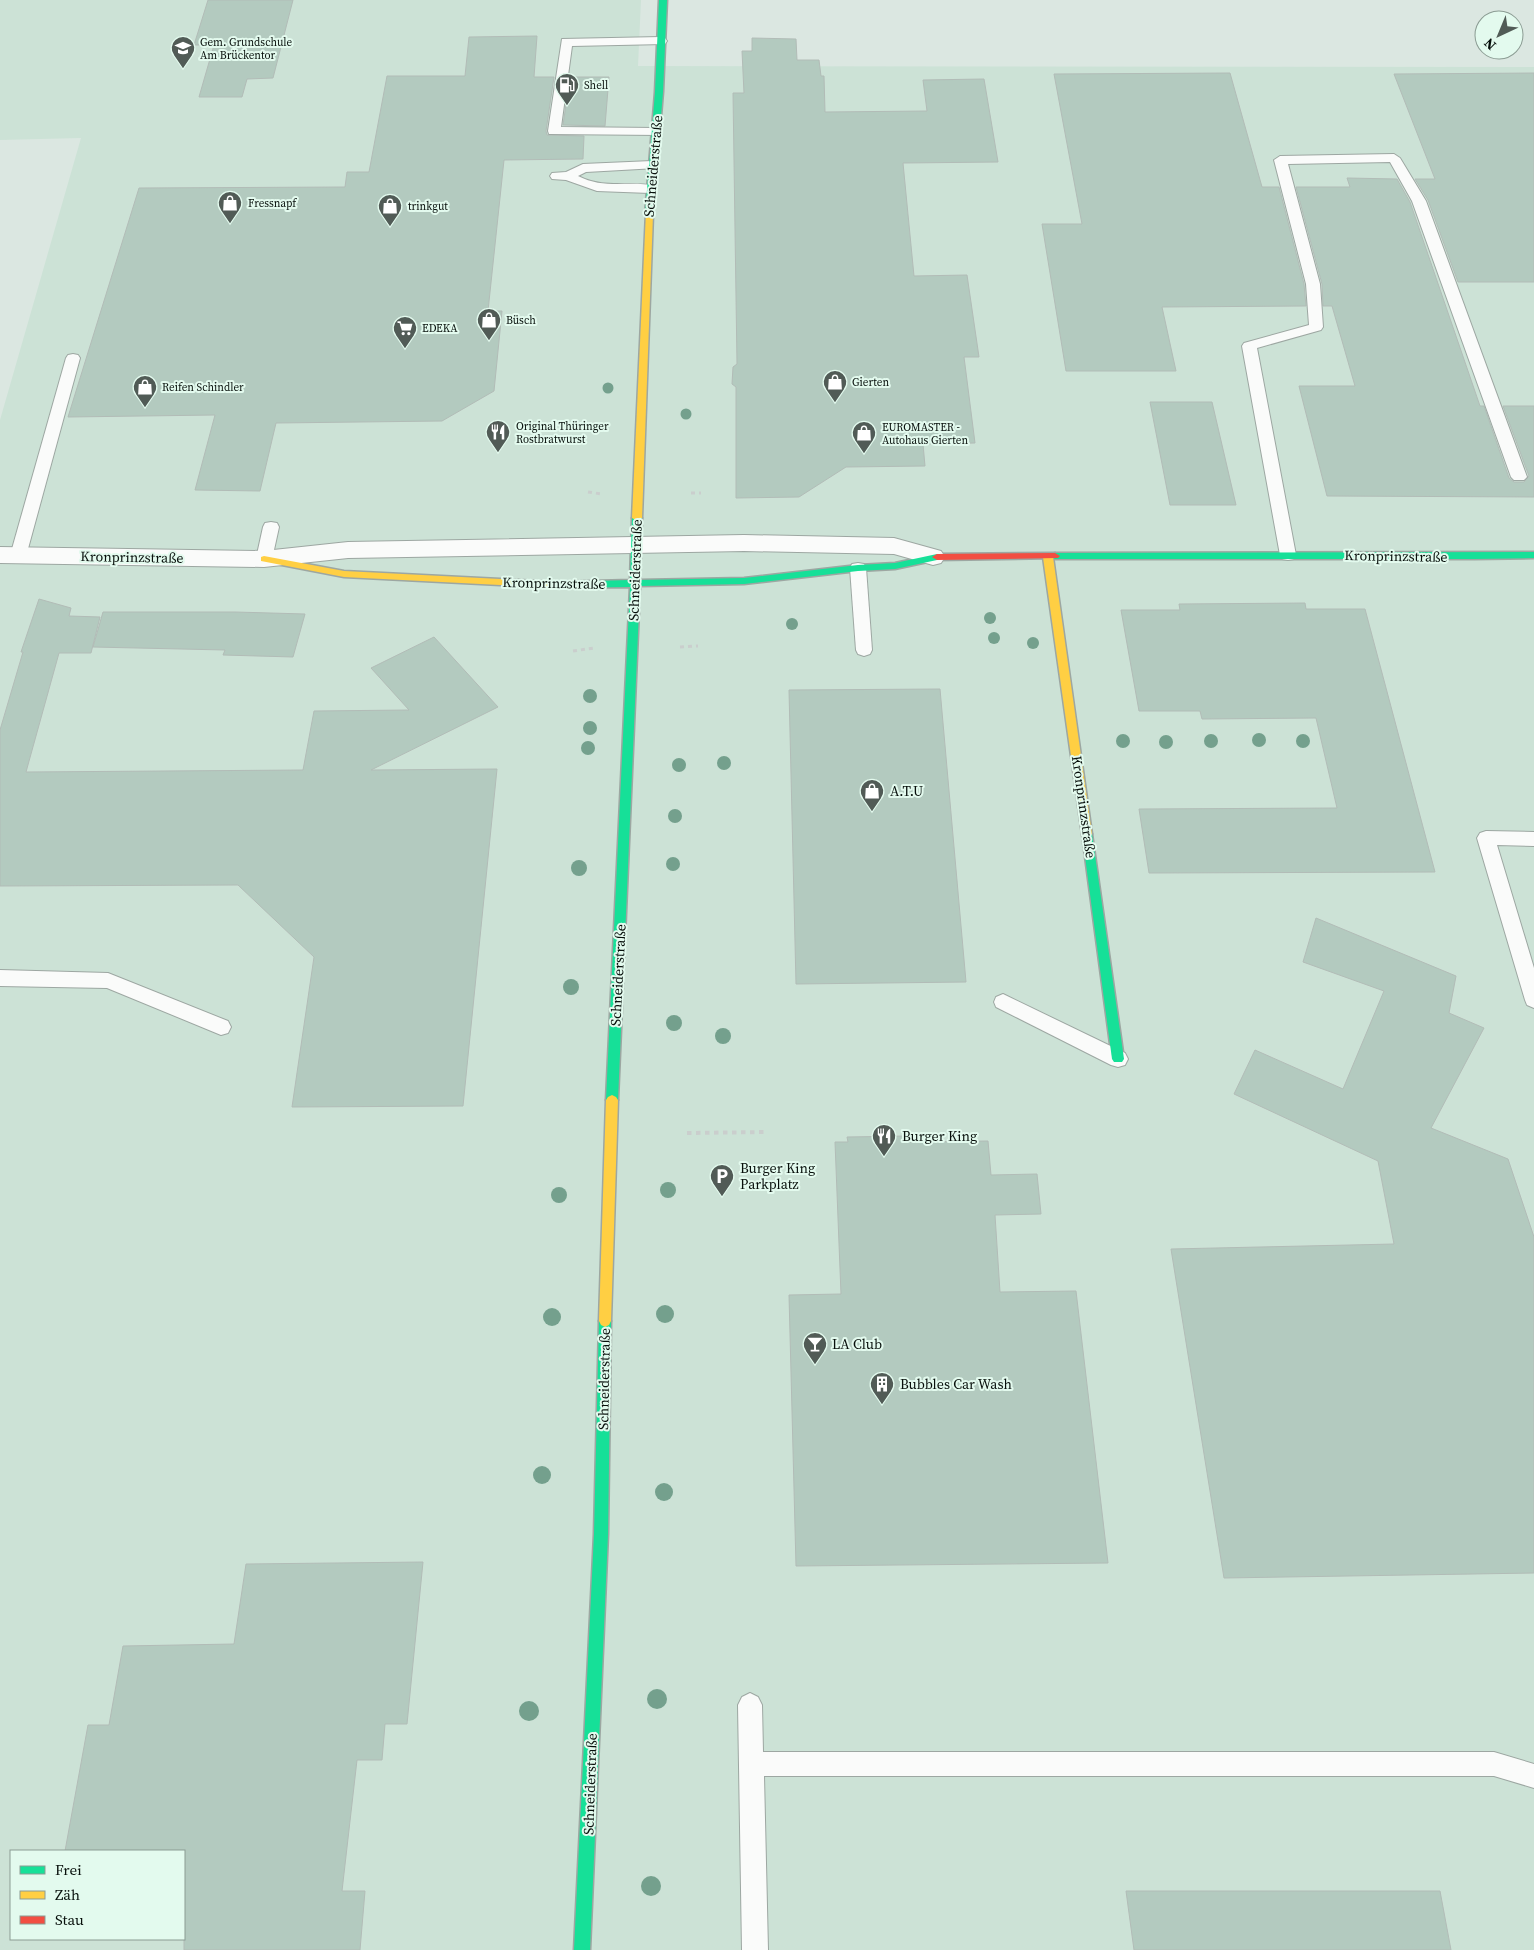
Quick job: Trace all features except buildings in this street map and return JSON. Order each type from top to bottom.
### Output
[{"type":"main road","name":"Schneiderstraße","points":[[582,1950],[601,1534],[608,1172],[630,720],[650,189],[659,92],[663,0]]},
{"type":"main road","name":"Kronprinzstraße","points":[[264,559],[344,574],[538,585],[744,581],[858,568],[895,566],[933,558],[1534,555]]},
{"type":"main road","name":"Kronprinzstraße","points":[[1048,557],[1118,1059]]},
{"type":"street","name":"Kronprinzstraße","points":[[9,555],[264,559],[348,550],[744,543],[894,546],[933,558]]},
{"type":"lane","points":[[655,132],[554,131],[566,42],[661,41]]},
{"type":"lane","points":[[1288,555],[1249,346],[1316,327],[1313,284],[1280,160],[1394,158],[1419,201],[1520,477]]},
{"type":"lane","points":[[650,189],[610,190],[583,184],[563,176],[583,168],[652,165]]},
{"type":"lane","points":[[9,555],[73,358]]},
{"type":"lane","points":[[264,559],[271,527]]},
{"type":"lane","points":[[858,568],[864,650]]},
{"type":"lane","points":[[1534,839],[1486,838],[1534,1000]]},
{"type":"lane","points":[[0,978],[108,981],[221,1027]]},
{"type":"lane","points":[[1003,1002],[1118,1059]]},
{"type":"lane","points":[[750,1705],[755,1950]]},
{"type":"lane","points":[[752,1764],[1494,1764],[1534,1776]]},
{"type":"path","points":[[538,424],[596,423]]},
{"type":"path","points":[[588,492],[602,494]]},
{"type":"path","points":[[691,493],[701,493]]},
{"type":"path","points":[[680,647],[698,646]]},
{"type":"path","points":[[572,652],[595,648]]},
{"type":"path","points":[[687,1133],[768,1132]]},
{"type":"shaded area","points":[[0,0],[641,0],[638,66],[1534,67],[1534,1950],[0,1950],[0,420],[81,138],[0,140]]},
{"type":"traffic: fast","points":[[649,214],[659,92],[663,0]]},
{"type":"traffic: fast","points":[[612,1100],[632,681],[637,518]]},
{"type":"traffic: fast","points":[[1055,556],[1534,555]]},
{"type":"traffic: fast","points":[[557,585],[744,581],[858,568],[895,566],[937,557]]},
{"type":"traffic: fast","points":[[1087,834],[1118,1059]]},
{"type":"traffic: fast","points":[[582,1950],[601,1534],[605,1321]]},
{"type":"traffic: slow","points":[[637,518],[649,214]]},
{"type":"traffic: slow","points":[[1048,557],[1087,834]]},
{"type":"traffic: slow","points":[[264,559],[344,574],[557,585]]},
{"type":"traffic: slow","points":[[605,1321],[612,1100]]},
{"type":"traffic: jam","points":[[937,557],[1055,556]]},
{"type":"place","name":"Gem. Grundschule Am Brückentor","points":[[183,69]]},
{"type":"place","name":"Shell","points":[[567,106]]},
{"type":"place","name":"Fressnapf","points":[[230,224]]},
{"type":"place","name":"trinkgut","points":[[390,227]]},
{"type":"place","name":"Büsch","points":[[489,341]]},
{"type":"place","name":"EDEKA","points":[[405,349]]},
{"type":"place","name":"Gierten","points":[[835,403]]},
{"type":"place","name":"Reifen Schindler","points":[[145,408]]},
{"type":"place","name":"Original Thüringer Rostbratwurst","points":[[498,453]]},
{"type":"place","name":"EUROMASTER - Autohaus Gierten","points":[[864,454]]},
{"type":"place","name":"A.T.U","points":[[872,812]]},
{"type":"place","name":"Burger King","points":[[884,1157]]},
{"type":"place","name":"Burger King Parkplatz","points":[[722,1197]]},
{"type":"place","name":"LA Club","points":[[815,1365]]},
{"type":"place","name":"Bubbles Car Wash","points":[[882,1405]]}]
